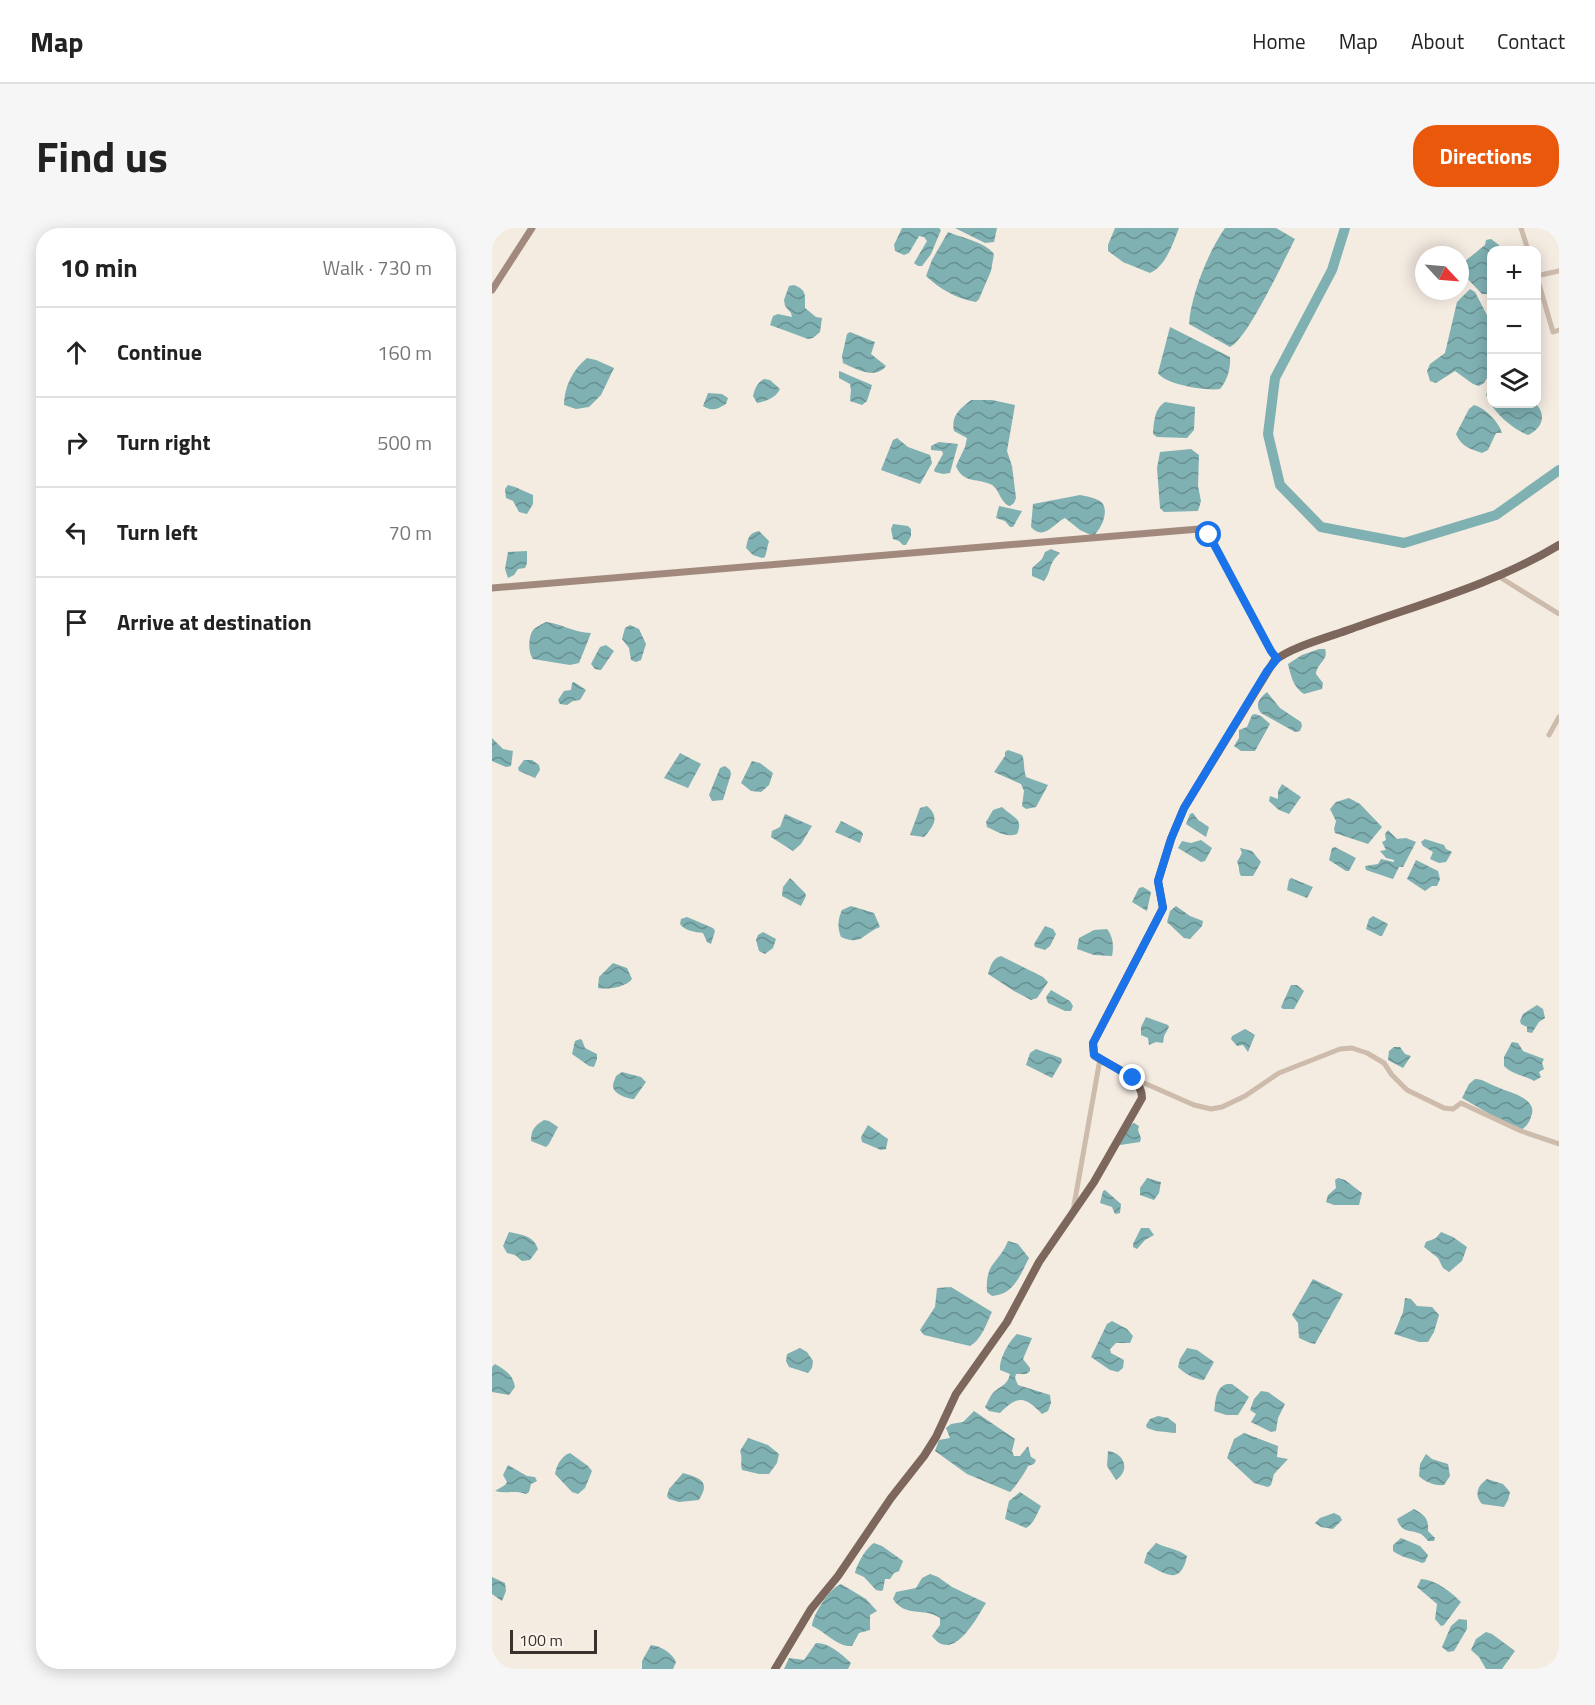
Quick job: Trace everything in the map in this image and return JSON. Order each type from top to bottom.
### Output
[{"type":"main road","points":[[492,290],[532,228]]},
{"type":"main road","points":[[492,588],[1199,529],[1209,535],[1277,659]]},
{"type":"main road","points":[[775,1669],[811,1609],[838,1576],[891,1498],[930,1447],[956,1394],[1007,1322],[1039,1262],[1094,1182],[1142,1098],[1142,1089],[1133,1078],[1094,1055],[1093,1043],[1163,908],[1158,881],[1171,839],[1184,808],[1267,671],[1277,659],[1335,635],[1498,576],[1559,545]]},
{"type":"street","points":[[1521,228],[1527,246]]},
{"type":"street","points":[[1541,276],[1559,271]]},
{"type":"street","points":[[1541,291],[1553,332],[1559,330]]},
{"type":"street","points":[[1498,576],[1559,614]]},
{"type":"street","points":[[1549,735],[1559,717]]},
{"type":"street","points":[[1133,1078],[1194,1105],[1211,1109],[1222,1107],[1245,1096],[1279,1073],[1340,1049],[1352,1048],[1367,1053],[1384,1063],[1407,1090],[1421,1098],[1432,1100],[1444,1108],[1453,1109],[1461,1103],[1521,1131],[1559,1144]]},
{"type":"street","points":[[1072,1212],[1100,1059]]},
{"type":"water","points":[[902,228],[939,228],[941,230],[931,254],[922,266],[914,263],[927,241],[924,237],[919,236],[909,253],[904,255],[895,251],[894,245]]},
{"type":"water","points":[[955,228],[997,228],[994,242],[985,243]]},
{"type":"water","points":[[1115,228],[1179,228],[1165,260],[1150,273],[1123,262],[1108,251]]},
{"type":"water","points":[[1225,228],[1276,228],[1295,239],[1246,330],[1230,347],[1189,324],[1201,274],[1212,249]]},
{"type":"water","points":[[948,232],[979,243],[994,254],[991,271],[976,302],[949,293],[926,276]]},
{"type":"water","points":[[1491,239],[1499,246],[1487,246],[1487,294],[1482,294],[1469,280],[1469,258],[1485,245],[1486,240]]},
{"type":"water","points":[[794,285],[804,294],[805,308],[816,317],[822,318],[820,332],[813,338],[808,339],[770,325],[773,316],[778,314],[792,317],[784,300],[789,286]]},
{"type":"water","points":[[1469,290],[1475,292],[1487,315],[1487,378],[1479,386],[1455,371],[1436,383],[1430,381],[1427,371],[1430,364],[1445,353],[1457,302],[1469,300]]},
{"type":"water","points":[[1170,327],[1230,357],[1228,374],[1220,389],[1177,384],[1158,373]]},
{"type":"water","points":[[850,332],[875,342],[871,354],[886,366],[882,370],[871,373],[843,363],[842,356],[847,334]]},
{"type":"water","points":[[587,358],[614,368],[601,395],[589,407],[576,409],[564,405],[570,379]]},
{"type":"water","points":[[839,371],[872,385],[867,401],[862,405],[850,401],[850,384],[839,378]]},
{"type":"water","points":[[764,379],[770,380],[780,389],[773,397],[757,403],[753,396],[758,384]]},
{"type":"water","points":[[708,393],[722,394],[728,398],[726,404],[715,409],[703,406]]},
{"type":"water","points":[[971,400],[992,400],[1015,405],[1007,451],[1012,466],[1016,498],[1010,506],[993,486],[966,478],[956,466],[967,438],[954,431],[953,425],[960,410]]},
{"type":"water","points":[[1165,402],[1195,407],[1194,430],[1187,438],[1157,437],[1153,434],[1157,412]]},
{"type":"water","points":[[1474,405],[1491,416],[1502,433],[1496,433],[1488,450],[1482,453],[1463,444],[1456,434],[1469,409]]},
{"type":"water","points":[[1494,408],[1539,408],[1542,417],[1540,425],[1528,435],[1509,424]]},
{"type":"water","points":[[897,438],[908,447],[930,455],[932,463],[920,484],[881,470],[893,440]]},
{"type":"water","points":[[939,442],[958,444],[950,473],[943,474],[934,470],[943,454],[942,451],[931,450],[931,446]]},
{"type":"water","points":[[1191,449],[1199,455],[1198,486],[1201,501],[1198,511],[1164,512],[1160,508],[1157,468],[1160,452]]},
{"type":"water","points":[[508,485],[533,495],[533,504],[527,514],[519,512],[513,501],[506,498],[505,489]]},
{"type":"water","points":[[1080,495],[1100,501],[1105,509],[1102,524],[1093,536],[1080,530],[1065,518],[1044,532],[1036,531],[1031,527],[1033,504]]},
{"type":"water","points":[[999,506],[1022,511],[1013,527],[996,518]]},
{"type":"water","points":[[893,524],[908,526],[911,529],[911,536],[906,545],[893,539],[891,529]]},
{"type":"water","points":[[759,531],[769,541],[765,557],[762,558],[753,555],[746,548],[751,535]]},
{"type":"water","points":[[1051,549],[1060,553],[1053,561],[1044,581],[1032,576],[1032,568],[1042,559],[1045,552]]},
{"type":"water","points":[[527,551],[525,568],[518,569],[508,578],[505,569],[508,552]]},
{"type":"water","points":[[546,622],[579,632],[591,633],[579,663],[570,665],[533,659],[529,649],[531,633]]},
{"type":"water","points":[[630,625],[639,629],[646,644],[641,660],[636,662],[631,660],[629,648],[622,639],[625,628]]},
{"type":"water","points":[[606,645],[614,651],[601,670],[595,669],[591,664],[600,647]]},
{"type":"water","points":[[1325,649],[1326,653],[1316,674],[1323,683],[1322,689],[1304,694],[1295,685],[1288,664],[1302,655]]},
{"type":"water","points":[[574,682],[586,690],[580,700],[567,705],[560,704],[558,700],[564,691],[571,690]]},
{"type":"water","points":[[1267,692],[1280,708],[1301,722],[1300,731],[1295,732],[1261,713],[1258,704]]},
{"type":"water","points":[[1255,714],[1270,724],[1255,751],[1241,751],[1234,746],[1239,738],[1239,730],[1247,727],[1252,715]]},
{"type":"water","points":[[492,738],[503,749],[513,751],[511,766],[506,767],[492,761]]},
{"type":"water","points":[[1008,750],[1022,755],[1026,777],[1048,785],[1036,807],[1026,809],[1022,806],[1024,791],[1021,784],[994,772]]},
{"type":"water","points":[[680,753],[701,764],[688,788],[664,778]]},
{"type":"water","points":[[524,760],[532,760],[539,765],[540,770],[535,778],[519,771],[518,768]]},
{"type":"water","points":[[752,761],[760,763],[773,773],[769,785],[761,792],[751,791],[741,783]]},
{"type":"water","points":[[725,766],[731,774],[723,800],[712,801],[709,795],[720,768]]},
{"type":"water","points":[[1282,784],[1301,797],[1289,814],[1279,810],[1269,801],[1270,796],[1278,799],[1278,791]]},
{"type":"water","points":[[1349,798],[1360,804],[1382,827],[1368,844],[1335,833],[1336,821],[1330,809],[1336,802]]},
{"type":"water","points":[[927,806],[934,818],[931,829],[924,837],[910,835],[920,808]]},
{"type":"water","points":[[1002,807],[1018,821],[1017,834],[1005,835],[987,827],[986,822],[993,810]]},
{"type":"water","points":[[1193,813],[1198,820],[1209,827],[1206,837],[1186,824],[1190,814]]},
{"type":"water","points":[[785,814],[812,826],[801,844],[793,851],[771,837],[772,831],[780,827]]},
{"type":"water","points":[[841,821],[861,831],[863,834],[860,843],[835,832]]},
{"type":"water","points":[[1388,830],[1397,839],[1406,838],[1416,842],[1403,867],[1399,867],[1393,879],[1366,870],[1365,866],[1378,864],[1381,859],[1394,862],[1380,851],[1386,850],[1382,842],[1386,840],[1385,834]]},
{"type":"water","points":[[1425,839],[1444,845],[1452,852],[1446,862],[1439,863],[1430,859],[1433,852],[1421,842]]},
{"type":"water","points":[[1201,840],[1212,848],[1205,861],[1201,862],[1178,848],[1182,841],[1191,843]]},
{"type":"water","points":[[1335,847],[1356,858],[1349,871],[1329,860],[1332,848]]},
{"type":"water","points":[[1240,848],[1252,851],[1261,862],[1253,876],[1241,876],[1240,874],[1237,862],[1242,853]]},
{"type":"water","points":[[1416,860],[1438,871],[1440,879],[1437,886],[1432,886],[1425,891],[1407,879]]},
{"type":"water","points":[[790,878],[805,893],[806,896],[801,906],[782,896],[783,887]]},
{"type":"water","points":[[1291,878],[1313,887],[1307,898],[1287,890]]},
{"type":"water","points":[[1143,887],[1151,892],[1147,911],[1132,902],[1139,888]]},
{"type":"water","points":[[851,906],[874,913],[880,927],[858,940],[841,937],[839,920],[841,913],[842,910]]},
{"type":"water","points":[[1176,906],[1190,916],[1203,921],[1202,926],[1190,939],[1184,938],[1167,922],[1170,911]]},
{"type":"water","points":[[1373,916],[1388,924],[1382,936],[1366,929],[1369,919]]},
{"type":"water","points":[[687,917],[713,928],[715,931],[711,944],[707,942],[703,933],[687,930],[680,924],[681,919]]},
{"type":"water","points":[[1045,926],[1053,929],[1056,934],[1050,946],[1045,950],[1035,947],[1034,944]]},
{"type":"water","points":[[1107,929],[1111,935],[1112,956],[1094,955],[1077,949],[1079,938],[1094,930]]},
{"type":"water","points":[[763,932],[776,939],[773,948],[765,954],[759,951],[756,940]]},
{"type":"water","points":[[1001,956],[1043,977],[1048,982],[1037,998],[1031,1000],[988,974],[991,965]]},
{"type":"water","points":[[613,963],[627,968],[632,979],[616,987],[598,988],[599,977]]},
{"type":"water","points":[[1291,985],[1297,985],[1304,991],[1294,1009],[1283,1009],[1281,1007]]},
{"type":"water","points":[[1051,990],[1070,1001],[1073,1006],[1071,1011],[1065,1011],[1048,1003],[1046,997]]},
{"type":"water","points":[[1537,1005],[1543,1009],[1545,1018],[1539,1022],[1532,1033],[1527,1032],[1527,1027],[1520,1021],[1523,1014]]},
{"type":"water","points":[[1146,1017],[1168,1025],[1163,1043],[1156,1042],[1149,1045],[1148,1038],[1141,1035],[1141,1027]]},
{"type":"water","points":[[1245,1029],[1255,1035],[1248,1052],[1243,1045],[1237,1046],[1231,1039],[1232,1036]]},
{"type":"water","points":[[580,1039],[585,1048],[597,1054],[594,1067],[572,1054],[575,1041]]},
{"type":"water","points":[[1512,1042],[1518,1043],[1523,1051],[1544,1059],[1542,1063],[1544,1069],[1539,1072],[1541,1077],[1534,1081],[1504,1066],[1504,1057]]},
{"type":"water","points":[[1394,1047],[1400,1047],[1405,1054],[1411,1056],[1403,1068],[1388,1060],[1389,1051]]},
{"type":"water","points":[[1036,1049],[1061,1058],[1062,1061],[1052,1078],[1026,1065],[1030,1053]]},
{"type":"water","points":[[622,1072],[641,1077],[646,1082],[634,1099],[621,1095],[614,1089],[616,1076]]},
{"type":"water","points":[[1475,1079],[1516,1094],[1527,1101],[1532,1111],[1526,1125],[1519,1131],[1462,1098],[1469,1084]]},
{"type":"water","points":[[544,1120],[558,1127],[546,1147],[531,1141],[534,1129]]},
{"type":"water","points":[[1134,1123],[1139,1126],[1140,1142],[1120,1145],[1119,1142],[1128,1127]]},
{"type":"water","points":[[868,1125],[888,1139],[886,1149],[881,1150],[862,1142],[861,1137]]},
{"type":"water","points":[[1147,1178],[1161,1182],[1159,1193],[1154,1200],[1140,1195],[1140,1188]]},
{"type":"water","points":[[1338,1178],[1345,1180],[1362,1193],[1359,1205],[1334,1205],[1326,1202],[1328,1195],[1336,1188],[1335,1180]]},
{"type":"water","points":[[1105,1190],[1121,1204],[1120,1213],[1115,1214],[1112,1207],[1100,1203]]},
{"type":"water","points":[[1141,1228],[1149,1228],[1154,1235],[1145,1240],[1137,1249],[1133,1247],[1133,1244]]},
{"type":"water","points":[[509,1232],[526,1236],[536,1244],[538,1249],[530,1260],[522,1261],[515,1255],[507,1253],[503,1246]]},
{"type":"water","points":[[1441,1232],[1467,1247],[1462,1261],[1449,1272],[1443,1268],[1438,1258],[1424,1247],[1426,1242],[1436,1238]]},
{"type":"water","points":[[1008,1241],[1018,1244],[1029,1258],[1011,1288],[1000,1295],[992,1296],[987,1292],[988,1275]]},
{"type":"water","points":[[1313,1279],[1343,1294],[1315,1344],[1299,1338],[1298,1323],[1292,1315]]},
{"type":"water","points":[[951,1287],[992,1312],[981,1335],[970,1346],[924,1335],[920,1330],[935,1307],[937,1288]]},
{"type":"water","points":[[1405,1298],[1411,1299],[1417,1306],[1432,1307],[1439,1315],[1428,1342],[1419,1342],[1394,1334],[1403,1312]]},
{"type":"water","points":[[1112,1321],[1127,1329],[1133,1336],[1130,1343],[1116,1343],[1110,1349],[1111,1353],[1124,1360],[1123,1368],[1118,1372],[1110,1370],[1091,1357],[1107,1324]]},
{"type":"water","points":[[1017,1334],[1032,1338],[1023,1359],[1030,1371],[1026,1374],[1016,1374],[1015,1378],[1018,1385],[1050,1395],[1051,1403],[1048,1411],[1042,1414],[1031,1404],[1021,1400],[1012,1403],[1000,1413],[989,1411],[985,1407],[992,1394],[1009,1378],[1010,1374],[1000,1370],[1000,1366],[1005,1350]]},
{"type":"water","points":[[800,1348],[807,1352],[813,1361],[808,1373],[789,1367],[786,1361],[787,1354]]},
{"type":"water","points":[[1187,1348],[1197,1350],[1214,1362],[1204,1380],[1190,1376],[1178,1367]]},
{"type":"water","points":[[495,1364],[505,1370],[512,1379],[515,1387],[509,1395],[492,1392],[492,1367]]},
{"type":"water","points":[[1227,1384],[1232,1384],[1249,1397],[1238,1415],[1226,1415],[1214,1411],[1218,1391]]},
{"type":"water","points":[[1261,1391],[1268,1392],[1285,1404],[1278,1418],[1276,1431],[1271,1432],[1251,1422],[1256,1414],[1250,1410],[1254,1399]]},
{"type":"water","points":[[974,1411],[1015,1439],[1012,1451],[1014,1456],[1020,1456],[1028,1446],[1031,1457],[1036,1460],[1034,1464],[1028,1466],[1010,1492],[967,1474],[935,1451],[939,1440],[950,1438],[946,1428],[951,1424],[963,1422]]},
{"type":"water","points":[[1158,1416],[1168,1418],[1176,1424],[1176,1433],[1147,1428],[1146,1425],[1150,1419]]},
{"type":"water","points":[[1244,1433],[1278,1446],[1277,1457],[1288,1459],[1274,1474],[1271,1485],[1268,1487],[1254,1483],[1227,1458],[1234,1439]]},
{"type":"water","points":[[748,1438],[768,1445],[779,1454],[777,1463],[769,1474],[742,1470],[740,1451]]},
{"type":"water","points":[[1108,1451],[1122,1458],[1124,1463],[1123,1472],[1116,1480],[1107,1466]]},
{"type":"water","points":[[570,1453],[592,1471],[585,1488],[578,1494],[572,1492],[555,1474],[560,1461]]},
{"type":"water","points":[[1426,1454],[1432,1459],[1448,1464],[1450,1476],[1444,1485],[1430,1483],[1419,1476],[1420,1464]]},
{"type":"water","points":[[508,1465],[527,1476],[535,1477],[537,1481],[531,1484],[529,1492],[526,1494],[495,1491],[507,1482],[503,1475]]},
{"type":"water","points":[[683,1473],[699,1479],[704,1484],[699,1500],[679,1502],[667,1496],[669,1489]]},
{"type":"water","points":[[1487,1479],[1503,1484],[1510,1492],[1504,1507],[1482,1504],[1480,1501],[1478,1491]]},
{"type":"water","points":[[1020,1492],[1041,1506],[1033,1521],[1026,1528],[1005,1519],[1009,1501]]},
{"type":"water","points":[[1414,1509],[1425,1517],[1428,1531],[1435,1538],[1434,1541],[1428,1541],[1421,1534],[1404,1529],[1399,1524],[1397,1519]]},
{"type":"water","points":[[1334,1513],[1342,1520],[1333,1529],[1321,1527],[1315,1523],[1320,1518]]},
{"type":"water","points":[[1401,1538],[1420,1546],[1428,1555],[1425,1562],[1422,1563],[1393,1551],[1393,1545]]},
{"type":"water","points":[[874,1543],[903,1561],[899,1571],[894,1573],[890,1579],[885,1579],[881,1591],[876,1590],[864,1577],[855,1573],[862,1556]]},
{"type":"water","points":[[1156,1543],[1187,1556],[1180,1572],[1170,1575],[1144,1563],[1147,1553]]},
{"type":"water","points":[[930,1574],[986,1603],[963,1636],[948,1645],[940,1643],[932,1636],[940,1625],[940,1618],[903,1608],[893,1599],[896,1592],[916,1588],[922,1578]]},
{"type":"water","points":[[492,1577],[505,1583],[506,1591],[502,1601],[492,1594]]},
{"type":"water","points":[[1421,1579],[1438,1584],[1461,1602],[1444,1625],[1441,1626],[1435,1619],[1437,1604],[1417,1587]]},
{"type":"water","points":[[841,1584],[866,1599],[877,1611],[870,1615],[870,1630],[859,1633],[852,1646],[836,1642],[812,1626],[815,1615],[823,1602]]},
{"type":"water","points":[[1459,1619],[1467,1620],[1467,1629],[1454,1651],[1448,1652],[1442,1647],[1451,1626]]},
{"type":"water","points":[[1486,1632],[1515,1651],[1502,1669],[1486,1669],[1479,1657],[1471,1650],[1476,1639]]},
{"type":"water","points":[[816,1643],[831,1647],[839,1653],[851,1663],[848,1669],[784,1669],[789,1658],[804,1660]]},
{"type":"water","points":[[651,1645],[662,1648],[672,1656],[676,1662],[673,1669],[642,1669],[642,1661]]},
{"type":"waterway","points":[[1345,228],[1332,270],[1275,378],[1268,434],[1280,485],[1321,527],[1404,543],[1496,515],[1559,470]]},
{"type":"route","points":[[1133,1078],[1094,1055],[1093,1043],[1163,908],[1158,881],[1171,839],[1184,808],[1267,671],[1277,659],[1209,535]]}]
